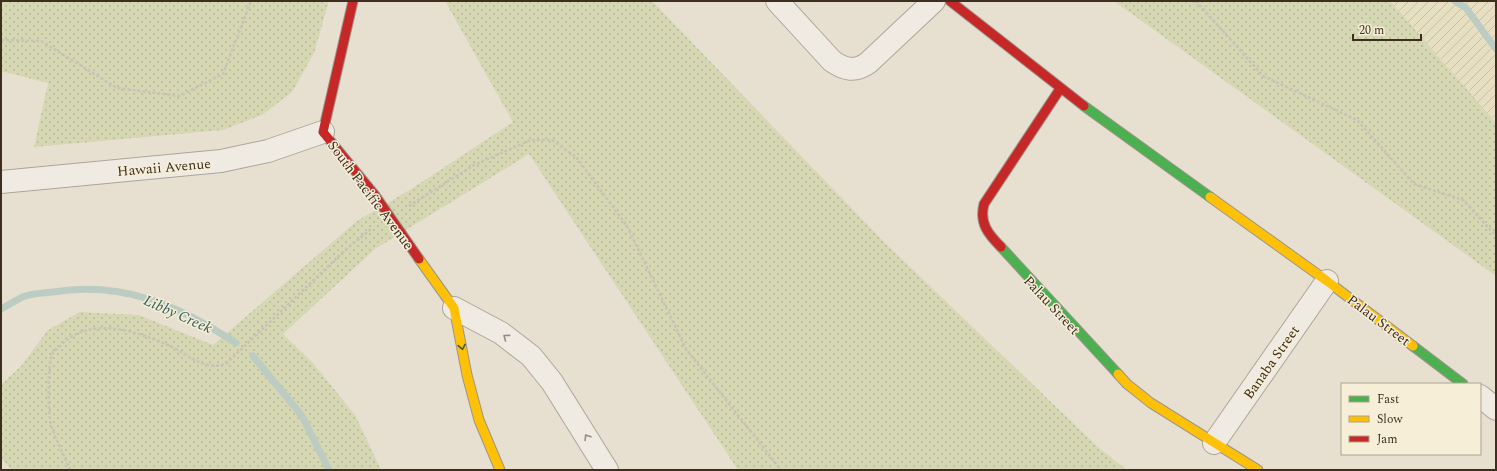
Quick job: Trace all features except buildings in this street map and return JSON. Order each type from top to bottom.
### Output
[{"type":"street","name":"South Pacific Avenue","points":[[353,1],[324,132],[374,194],[389,218],[454,308],[467,376],[479,420],[500,470]]},
{"type":"street","points":[[777,1],[832,61],[841,68],[852,70],[860,68],[868,63],[934,1]]},
{"type":"street","name":"Palau Street","points":[[950,1],[1060,89],[1327,281],[1463,383]]},
{"type":"street","name":"Palau Street","points":[[1060,89],[986,200],[982,215],[982,223],[986,232],[1127,384],[1151,403],[1258,470]]},
{"type":"street","name":"Hawaii Avenue","points":[[1,182],[221,161],[268,151],[324,132]]},
{"type":"street","name":"Banaba Street","points":[[1214,443],[1327,281]]},
{"type":"street","name":"South Pacific Avenue","points":[[454,308],[501,334],[531,356],[552,382],[607,470]]},
{"type":"street","points":[[1481,397],[1496,409]]},
{"type":"path","points":[[1,40],[41,41],[117,88],[179,96],[224,74],[251,1]]},
{"type":"path","points":[[1196,1],[1264,76],[1358,120],[1414,184],[1463,200],[1496,236]]},
{"type":"path","points":[[70,470],[51,424],[48,389],[53,353],[69,336],[94,328],[119,329],[146,337],[171,347],[203,364],[217,367],[226,364],[362,235],[474,165],[531,140],[552,140],[576,157],[627,226],[686,349],[781,470]]},
{"type":"shaded area","points":[[1390,1],[1496,1],[1496,123]]},
{"type":"green space","points":[[1,1],[329,1],[314,53],[292,92],[262,115],[223,130],[34,147],[48,83],[1,71]]},
{"type":"green space","points":[[445,1],[652,1],[885,243],[1099,448],[1127,470],[738,470],[529,154],[375,249],[283,334],[313,363],[355,415],[381,470],[11,470],[1,457],[1,385],[21,366],[48,330],[80,312],[139,315],[213,345],[357,221],[413,188],[513,122]]},
{"type":"green space","points":[[1114,1],[1390,1],[1496,123],[1496,276]]},
{"type":"waterway","points":[[1455,1],[1466,8],[1496,49]]},
{"type":"waterway","name":"Libby Creek","points":[[1,309],[22,297],[35,294],[79,289],[126,293],[171,307],[193,317],[236,343]]},
{"type":"waterway","name":"Libby Creek","points":[[253,356],[302,416],[329,470]]},
{"type":"traffic: fast","points":[[1084,106],[1210,197]]},
{"type":"traffic: fast","points":[[1001,247],[1118,374]]},
{"type":"traffic: fast","points":[[1413,346],[1462,383]]},
{"type":"traffic: slow","points":[[1210,197],[1327,281],[1413,346]]},
{"type":"traffic: slow","points":[[419,259],[454,308],[467,375],[479,420],[500,470]]},
{"type":"traffic: slow","points":[[1118,374],[1127,384],[1151,403],[1258,470]]},
{"type":"traffic: jam","points":[[353,1],[323,132],[374,194],[419,259]]},
{"type":"traffic: jam","points":[[950,1],[1084,106]]},
{"type":"traffic: jam","points":[[1001,247],[989,233],[984,223],[984,204],[1060,89]]}]
